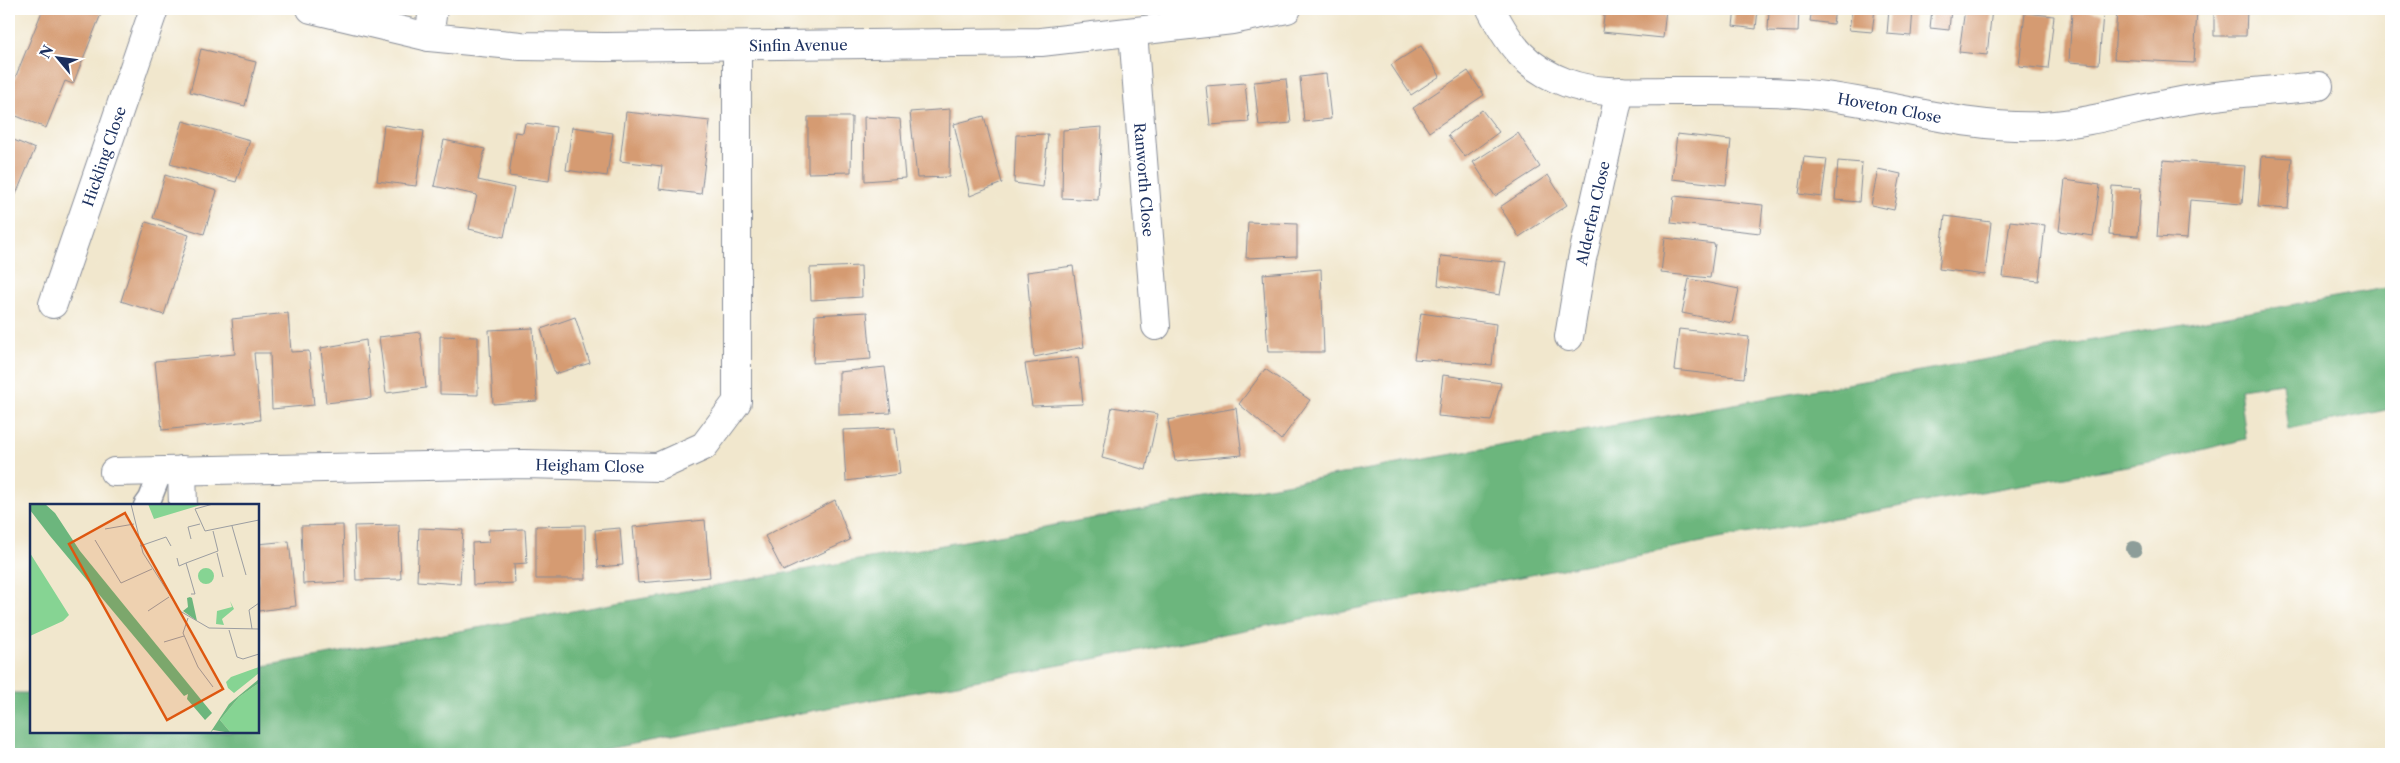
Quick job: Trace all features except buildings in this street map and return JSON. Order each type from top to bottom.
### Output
[{"type":"street","name":"Hickling Close","points":[[53,304],[154,9]]},
{"type":"street","name":"Sinfin Avenue","points":[[311,9],[429,37],[521,46],[737,47],[1041,42],[1232,20],[1287,9]]},
{"type":"street","points":[[429,37],[433,9]]},
{"type":"street","name":"Hoveton Close","points":[[1491,9],[1512,45],[1526,61],[1568,84],[1587,88],[1620,91],[1757,91],[1807,94],[1864,102],[1963,122],[2027,126],[2086,121],[2178,101],[2320,86]]},
{"type":"street","name":"Ranworth Close","points":[[1133,32],[1156,326]]},
{"type":"street","name":"Heigham Close","points":[[114,472],[523,464],[658,467],[704,446],[737,402],[737,47]]},
{"type":"street","name":"Alderfen Close","points":[[1569,337],[1582,259],[1620,91]]},
{"type":"street","points":[[172,470],[182,504]]},
{"type":"lane","points":[[146,504],[172,470]]},
{"type":"green space","points":[[2391,287],[2391,409],[2288,430],[2282,383],[2240,389],[2246,439],[2160,460],[1723,538],[1120,654],[579,754],[9,754],[9,693],[30,693],[30,733],[259,733],[259,667]]}]
